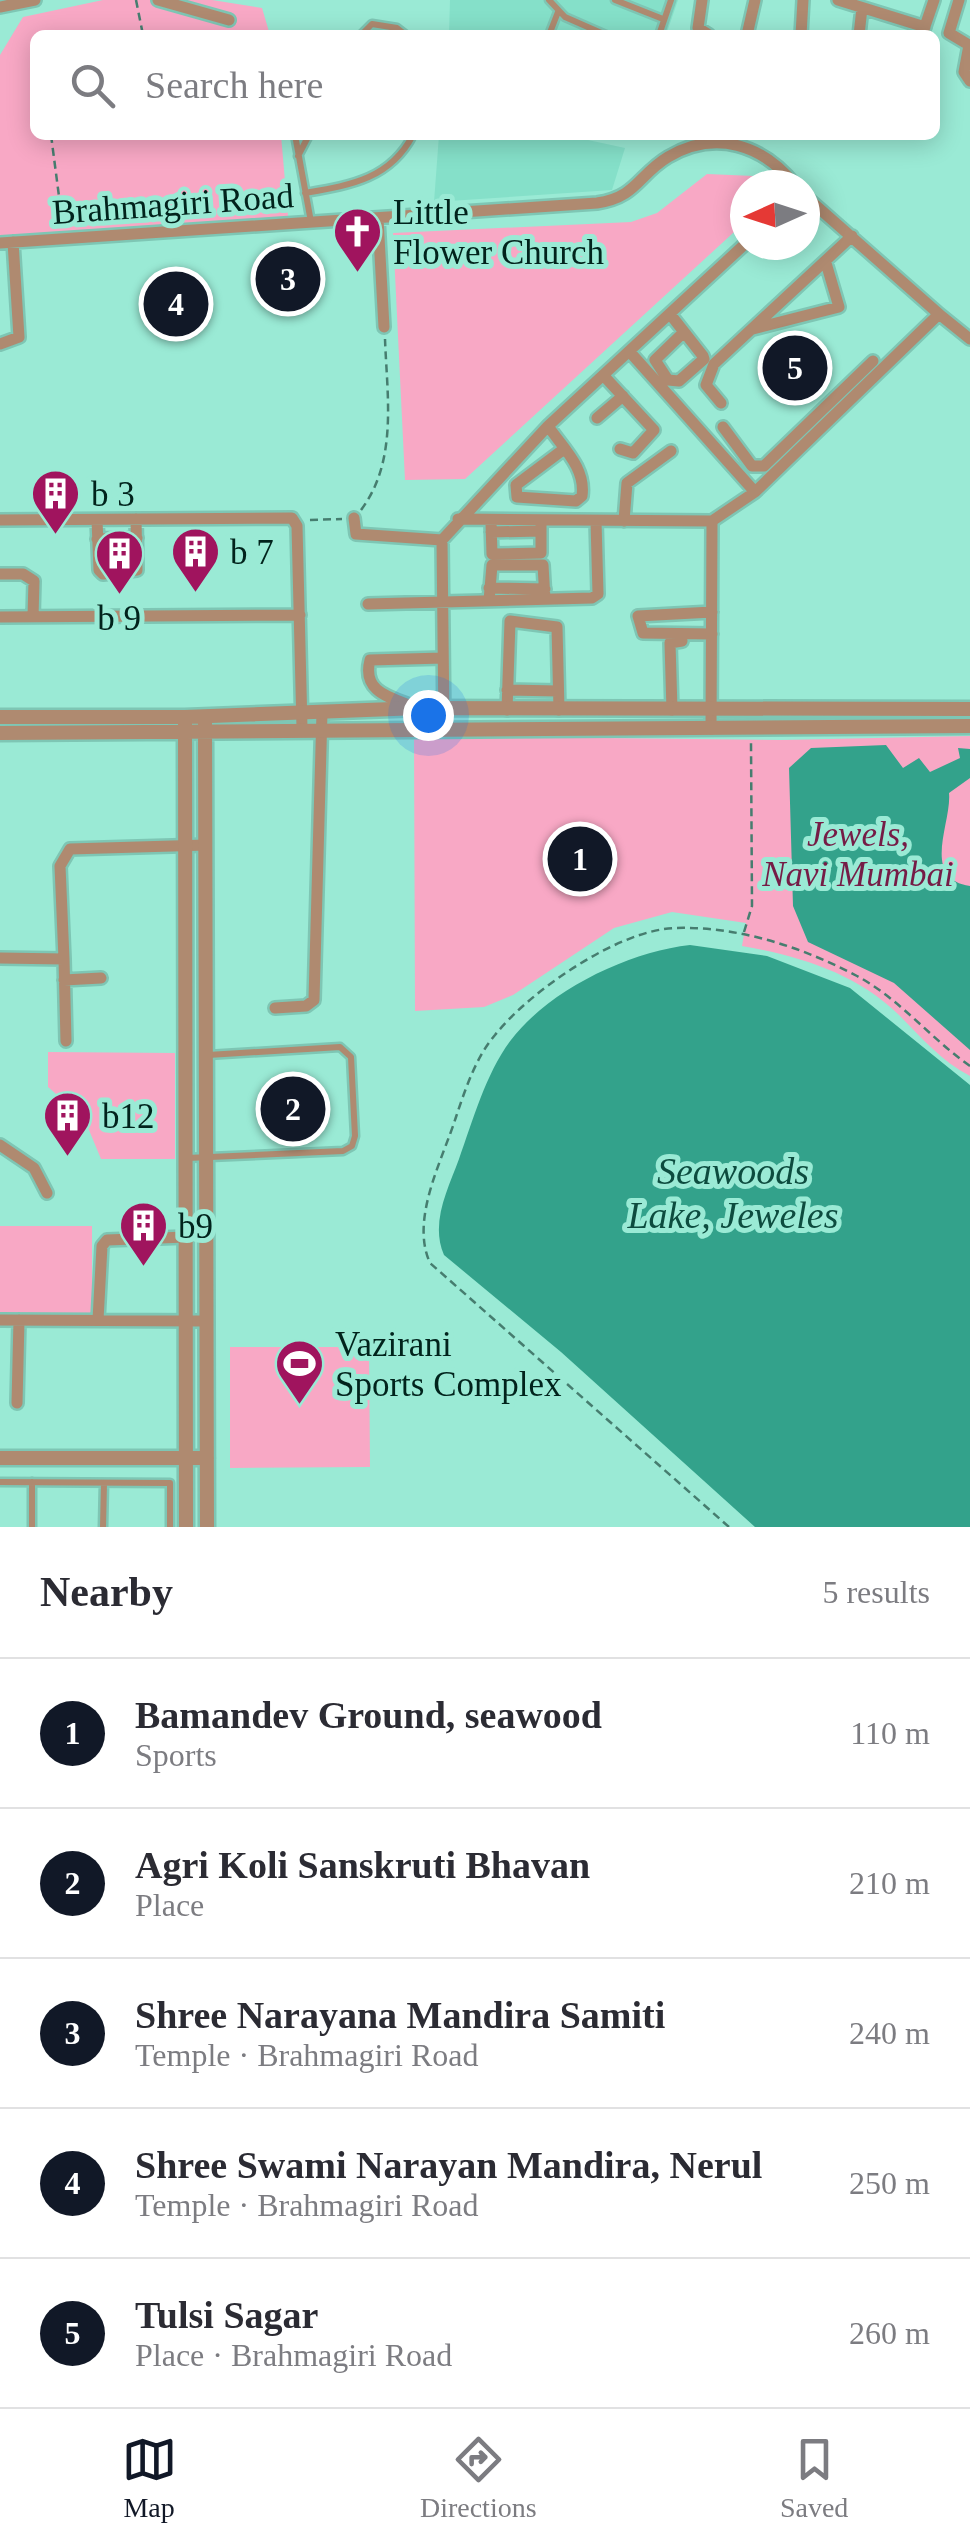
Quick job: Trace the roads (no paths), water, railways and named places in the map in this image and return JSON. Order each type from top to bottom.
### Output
[{"type":"street","points":[[1,6],[34,0]]},
{"type":"street","points":[[158,0],[229,20]]},
{"type":"street","points":[[701,30],[698,28],[702,0]]},
{"type":"street","points":[[748,30],[754,0]]},
{"type":"street","points":[[801,30],[803,0]]},
{"type":"street","points":[[838,0],[864,5],[922,30]]},
{"type":"street","points":[[924,30],[934,0]]},
{"type":"street","points":[[959,0],[949,33],[969,45],[964,72],[970,80]]},
{"type":"street","points":[[860,30],[864,5]]},
{"type":"street","name":"Brahmagiri Road","points":[[6,242],[612,201],[636,188],[667,158],[694,147],[731,143],[758,150],[779,170]]},
{"type":"street","points":[[820,209],[970,338]]},
{"type":"street","points":[[378,219],[384,327]]},
{"type":"street","points":[[720,403],[706,384],[706,376],[852,236]]},
{"type":"street","points":[[0,344],[20,337],[6,242]]},
{"type":"street","points":[[444,727],[442,540],[548,426],[730,258]]},
{"type":"street","points":[[752,330],[839,307],[826,262]]},
{"type":"street","points":[[670,314],[684,332],[704,361],[679,381],[668,380],[655,360],[684,332]]},
{"type":"street","points":[[723,427],[756,468],[764,466],[810,432],[939,314]]},
{"type":"street","points":[[629,351],[669,390],[754,492]]},
{"type":"street","points":[[458,519],[491,527],[712,521],[754,492],[873,361]]},
{"type":"street","points":[[603,375],[654,434],[633,453],[620,449]]},
{"type":"street","points":[[596,418],[622,396]]},
{"type":"street","points":[[548,426],[581,473],[580,499],[516,496],[522,478],[564,449]]},
{"type":"street","points":[[624,521],[623,492],[641,470],[671,451]]},
{"type":"street","points":[[582,522],[583,507]]},
{"type":"street","points":[[0,520],[286,516],[295,520],[302,728]]},
{"type":"street","points":[[354,518],[356,534],[442,540]]},
{"type":"street","points":[[96,520],[100,572],[134,572],[138,564],[136,519]]},
{"type":"street","points":[[712,521],[712,729]]},
{"type":"street","points":[[368,604],[443,602],[489,594],[598,594],[596,522]]},
{"type":"street","points":[[491,527],[492,554],[534,555],[541,553],[542,527]]},
{"type":"street","points":[[97,539],[136,538]]},
{"type":"street","points":[[489,594],[492,565],[543,565],[545,594]]},
{"type":"street","points":[[0,574],[23,574],[34,580],[33,617]]},
{"type":"street","points":[[489,594],[511,600],[545,594]]},
{"type":"street","points":[[508,710],[511,600]]},
{"type":"street","points":[[712,612],[644,612],[638,616],[638,629],[643,633],[712,638]]},
{"type":"street","points":[[0,617],[300,615]]},
{"type":"street","points":[[510,622],[548,623],[557,628],[558,710]]},
{"type":"street","points":[[672,710],[670,642],[712,638]]},
{"type":"street","points":[[419,708],[379,694],[368,665],[374,659],[443,658]]},
{"type":"street","points":[[507,690],[558,691]]},
{"type":"street","points":[[205,724],[302,712],[419,708],[970,709]]},
{"type":"street","points":[[275,1008],[306,1006],[314,1000],[322,712]]},
{"type":"street","points":[[0,716],[321,729],[970,726]]},
{"type":"street","points":[[0,733],[185,724]]},
{"type":"street","points":[[185,724],[186,1527]]},
{"type":"street","points":[[205,724],[207,1527]]},
{"type":"street","points":[[66,1041],[60,866],[70,849],[206,845]]},
{"type":"street","points":[[0,958],[64,959]]},
{"type":"street","points":[[64,980],[101,978]]},
{"type":"street","points":[[0,1146],[34,1168],[47,1193]]},
{"type":"street","points":[[98,1320],[102,1246],[107,1240],[186,1236]]},
{"type":"street","points":[[0,1320],[207,1321]]},
{"type":"street","points":[[18,1403],[19,1320]]},
{"type":"street","points":[[0,1458],[207,1458]]},
{"type":"lane","points":[[550,0],[558,12],[596,30]]},
{"type":"lane","points":[[615,0],[664,19]]},
{"type":"lane","points":[[661,30],[671,0]]},
{"type":"lane","points":[[551,30],[558,12]]},
{"type":"lane","points":[[367,30],[372,24],[400,30]]},
{"type":"lane","points":[[296,140],[312,223]]},
{"type":"lane","points":[[298,156],[307,140]]},
{"type":"lane","points":[[305,193],[380,174],[400,158],[411,140]]},
{"type":"lane","points":[[186,1158],[342,1151],[352,1146],[355,1136],[350,1057],[340,1047],[206,1055]]},
{"type":"lane","points":[[0,1482],[170,1483],[170,1527]]},
{"type":"lane","points":[[32,1482],[32,1527]]},
{"type":"lane","points":[[104,1482],[104,1527]]},
{"type":"water","name":"Jewels, Navi Mumbai","points":[[886,745],[903,768],[919,758],[930,772],[960,758],[958,748],[970,749],[970,778],[949,793],[942,861],[955,881],[970,886],[970,1050],[894,983],[808,942],[793,906],[789,768],[811,748]]},
{"type":"water","name":"Seawoods Lake, Jeweles","points":[[690,945],[767,956],[850,988],[970,1085],[970,1527],[755,1527],[561,1352],[444,1255],[439,1231],[446,1194],[487,1082],[511,1040],[547,1005],[592,976],[642,956]]},
{"type":"place","name":"Little Flower Church","points":[[358,274]]},
{"type":"place","name":"Shree Narayana Mandira Samiti","points":[[288,279]]},
{"type":"place","name":"Shree Swami Narayan Mandira, Nerul","points":[[176,304]]},
{"type":"place","name":"Tulsi Sagar","points":[[795,368]]},
{"type":"place","name":"b 3","points":[[56,536]]},
{"type":"place","name":"b 7","points":[[195,594]]},
{"type":"place","name":"b 9","points":[[119,596]]},
{"type":"place","name":"Bamandev Ground, seawood","points":[[580,859]]},
{"type":"place","name":"Agri Koli Sanskruti Bhavan","points":[[293,1109]]},
{"type":"place","name":"b12","points":[[67,1158]]},
{"type":"place","name":"b9","points":[[143,1268]]},
{"type":"place","name":"Vazirani Sports Complex","points":[[300,1406]]}]
